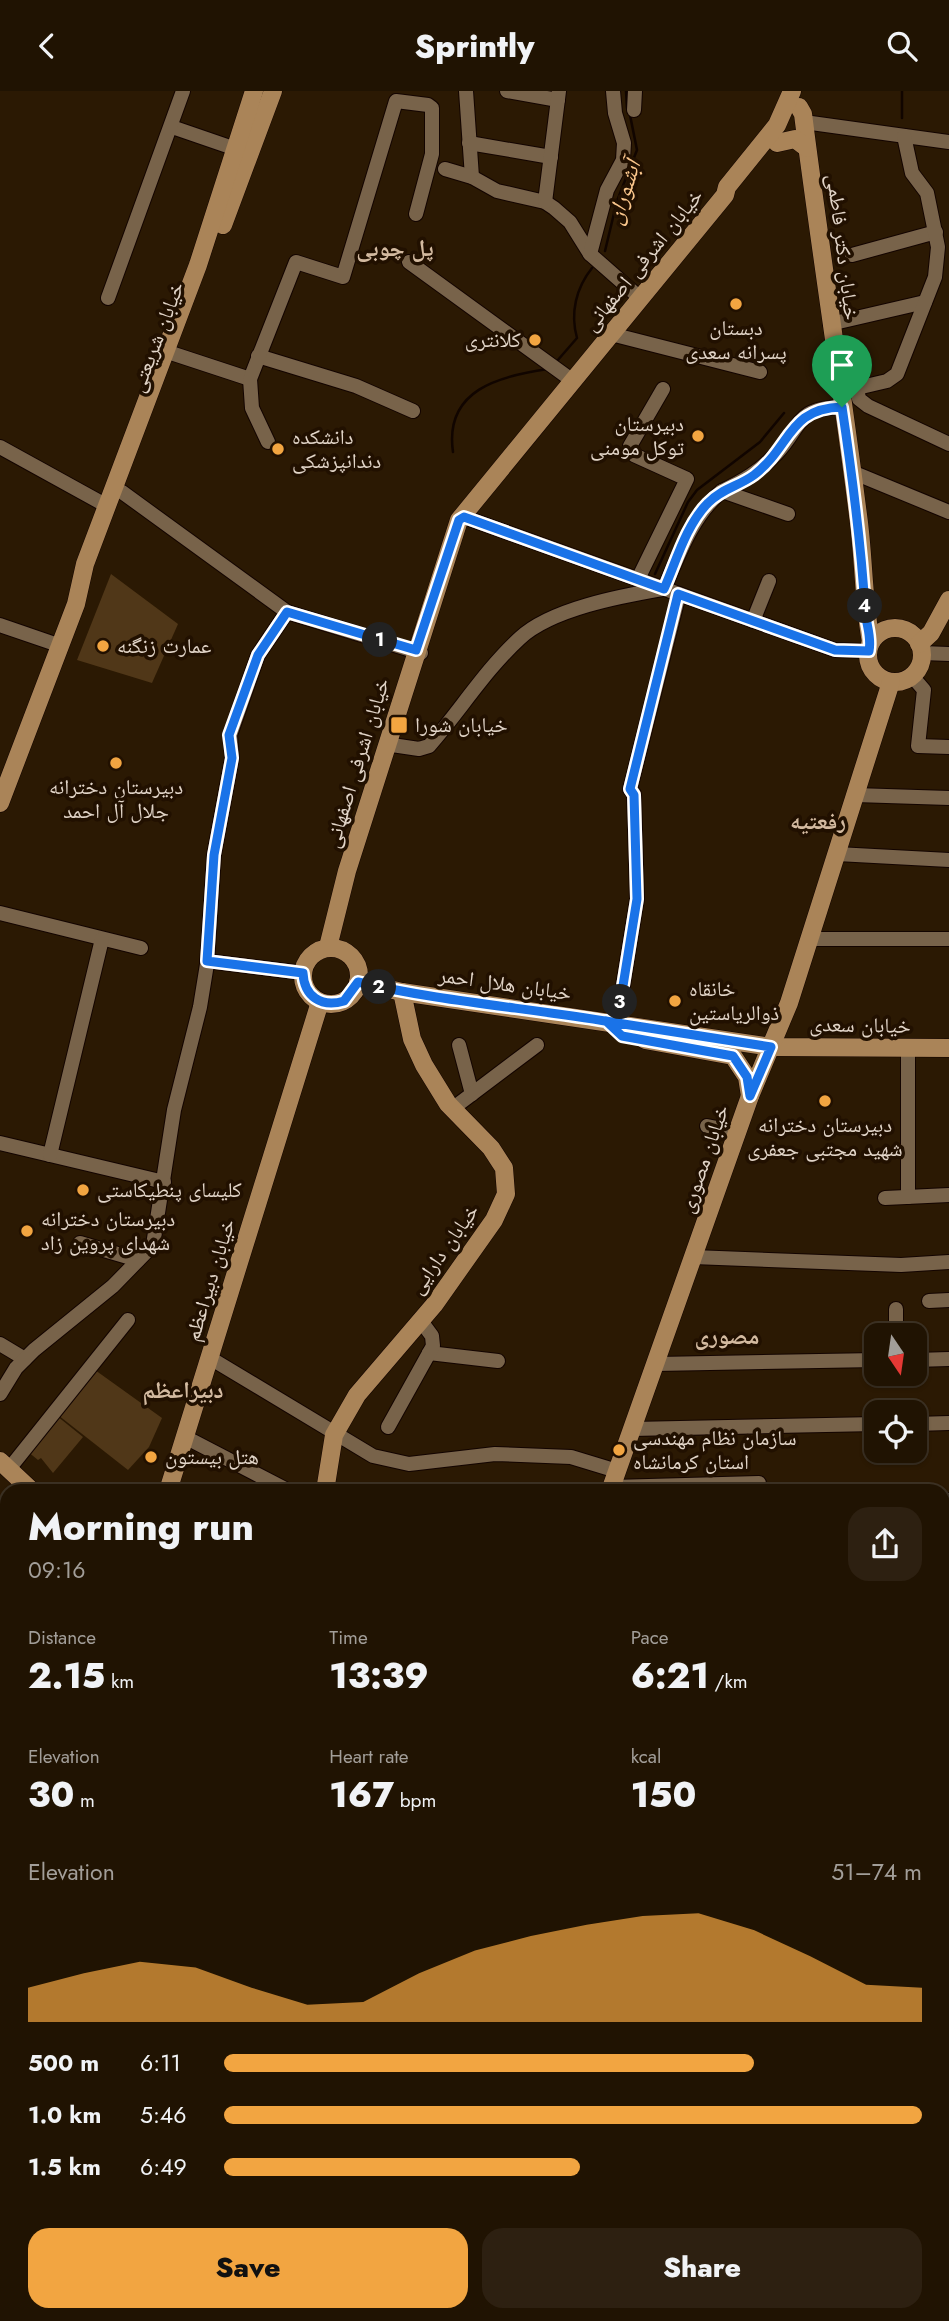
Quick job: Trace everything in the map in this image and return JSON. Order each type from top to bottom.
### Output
[{"type":"main road","name":"خیابان شریعتی","points":[[0,803],[61,646],[81,590],[85,564],[198,265],[236,149],[263,94]]},
{"type":"main road","name":"خیابان شریعتی","points":[[81,590],[94,568],[174,354],[263,94]]},
{"type":"main road","name":"خیابان اشرفی اصفهانی","points":[[725,195],[735,192],[777,143],[797,99]]},
{"type":"main road","name":"خیابان اشرفی اصفهانی","points":[[332,948],[348,871],[464,517],[725,195],[727,187],[797,99]]},
{"type":"main road","name":"خیابان دکتر فاطمی","points":[[797,99],[807,148],[830,324],[846,396],[870,647]]},
{"type":"main road","points":[[777,143],[795,139],[807,148]]},
{"type":"main road","points":[[920,648],[907,632],[894,629],[877,635],[870,647],[874,671],[891,682],[912,676],[919,668],[920,648],[949,600]]},
{"type":"main road","name":"خیابان اشرفی اصفهانی","points":[[332,948],[418,652]]},
{"type":"main road","name":"خیابان مصوری","points":[[613,1483],[750,1096],[789,1003],[891,682]]},
{"type":"main road","points":[[332,948],[352,957],[359,973],[358,982],[344,1001],[320,1002],[307,990],[303,973],[308,958],[332,948]]},
{"type":"main road","name":"خیابان هلال احمر","points":[[358,982],[402,992],[771,1047]]},
{"type":"main road","name":"خیابان دارایی","points":[[326,1484],[334,1434],[357,1395],[421,1321],[494,1220],[506,1194],[504,1168],[491,1148],[452,1109],[436,1088],[412,1039],[402,992]]},
{"type":"main road","name":"خیابان دبیراعظم","points":[[170,1484],[320,1002]]},
{"type":"main road","points":[[611,1022],[622,1036],[733,1056],[747,1077],[750,1096]]},
{"type":"main road","name":"خیابان سعدی","points":[[771,1047],[949,1048]]},
{"type":"main road","points":[[3,1464],[24,1484]]},
{"type":"street","points":[[108,298],[183,91]]},
{"type":"street","points":[[466,91],[471,177]]},
{"type":"street","points":[[507,91],[558,95],[545,202]]},
{"type":"street","points":[[590,254],[607,190],[623,160],[624,143],[615,113],[613,91]]},
{"type":"street","points":[[634,110],[635,91]]},
{"type":"street","points":[[797,99],[904,136],[949,142]]},
{"type":"street","points":[[268,442],[252,408],[250,379],[258,356],[296,262],[343,277],[396,101],[428,105],[432,108],[432,154],[416,213]]},
{"type":"street","points":[[172,127],[236,149]]},
{"type":"street","points":[[664,589],[689,532],[706,504],[722,491],[752,476],[778,452],[798,421],[821,407],[887,381],[897,374],[935,277],[936,232],[927,193],[912,173],[904,136]]},
{"type":"street","points":[[470,143],[551,157]]},
{"type":"street","points":[[445,169],[471,177],[497,191],[545,202],[570,222],[590,254],[640,298]]},
{"type":"street","points":[[852,255],[936,232]]},
{"type":"street","points":[[409,263],[573,381]]},
{"type":"street","points":[[830,324],[925,302]]},
{"type":"street","points":[[611,334],[760,372]]},
{"type":"street","points":[[174,354],[250,379]]},
{"type":"street","points":[[258,356],[356,386],[413,411]]},
{"type":"street","points":[[639,579],[687,479],[634,455],[630,446],[663,389]]},
{"type":"street","points":[[846,396],[859,399],[868,406],[949,445]]},
{"type":"street","points":[[0,447],[107,506]]},
{"type":"street","points":[[852,472],[949,512]]},
{"type":"street","points":[[722,491],[788,514]]},
{"type":"street","points":[[122,492],[287,612],[418,652]]},
{"type":"street","points":[[464,517],[835,650],[870,647]]},
{"type":"street","points":[[753,621],[769,581]]},
{"type":"street","points":[[392,745],[419,749],[429,746],[488,671],[529,631],[587,606],[664,589]]},
{"type":"street","points":[[611,1022],[637,899],[634,795],[630,789],[678,594]]},
{"type":"street","points":[[0,1394],[25,1359],[50,1335],[113,1286],[153,1245],[174,1109],[200,1007],[207,961],[214,855],[232,758],[229,735],[258,655],[287,612]]},
{"type":"street","points":[[0,625],[61,646]]},
{"type":"street","points":[[920,648],[949,655]]},
{"type":"street","points":[[912,676],[924,690],[918,746],[949,747]]},
{"type":"street","points":[[855,795],[949,798]]},
{"type":"street","points":[[836,854],[949,860]]},
{"type":"street","points":[[0,913],[141,949]]},
{"type":"street","points":[[50,1155],[102,939]]},
{"type":"street","points":[[809,939],[949,939]]},
{"type":"street","points":[[207,961],[303,973]]},
{"type":"street","points":[[459,1045],[472,1094]]},
{"type":"street","points":[[452,1109],[537,1045]]},
{"type":"street","points":[[908,1048],[908,1197]]},
{"type":"street","points":[[706,1126],[738,1132]]},
{"type":"street","points":[[0,1143],[164,1182]]},
{"type":"street","points":[[885,1198],[949,1195]]},
{"type":"street","points":[[80,1243],[138,1260]]},
{"type":"street","points":[[693,1257],[901,1265],[949,1262]]},
{"type":"street","points":[[929,1301],[949,1300]]},
{"type":"street","points":[[896,1309],[896,1323]]},
{"type":"street","points":[[3,1464],[128,1319]]},
{"type":"street","points":[[388,1427],[433,1346],[432,1336],[421,1321]]},
{"type":"street","points":[[0,1344],[25,1359]]},
{"type":"street","points":[[429,1353],[498,1361]]},
{"type":"street","points":[[210,1358],[373,1456],[409,1464],[495,1454],[571,1457],[613,1483],[759,1483]]},
{"type":"street","points":[[928,1360],[949,1359]]},
{"type":"street","points":[[656,1364],[864,1360]]},
{"type":"street","points":[[927,1424],[949,1423]]},
{"type":"street","points":[[632,1429],[864,1425]]},
{"type":"street","points":[[185,1437],[276,1484]]},
{"type":"shaded area","points":[[111,574],[178,624],[152,683],[77,660]]},
{"type":"shaded area","points":[[95,1370],[162,1418],[149,1447],[128,1470],[58,1415]]},
{"type":"shaded area","points":[[57,1416],[83,1437],[53,1473],[41,1458],[38,1460],[27,1451]]},
{"type":"waterway","name":"آبشوران","points":[[626,91],[627,108]]},
{"type":"waterway","name":"آبشوران","points":[[902,91],[902,118]]},
{"type":"waterway","name":"آبشوران","points":[[605,251],[617,201],[637,150],[630,115]]},
{"type":"waterway","name":"آبشوران","points":[[557,361],[577,338],[574,310],[578,292],[592,268]]},
{"type":"waterway","name":"آبشوران","points":[[453,452],[452,431],[457,414],[466,400],[494,382],[548,369]]},
{"type":"waterway","name":"آبشوران","points":[[655,574],[688,502],[697,490],[760,442],[784,413]]},
{"type":"place","name":"دبستان پسرانه سعدی","points":[[736,304]]},
{"type":"place","name":"کلانتری","points":[[535,340]]},
{"type":"place","name":"دبیرستان توکل مومنی","points":[[698,436]]},
{"type":"place","name":"دانشکده دندانپزشکی","points":[[278,449]]},
{"type":"place","name":"عمارت زنگنه","points":[[103,646]]},
{"type":"place","name":"خیابان شورا","points":[[399,725]]},
{"type":"place","name":"دبیرستان دخترانه جلال آل احمد","points":[[116,763]]},
{"type":"place","name":"خانقاه ذوالریاستین","points":[[675,1001]]},
{"type":"place","name":"دبیرستان دخترانه شهید مجتبی جعفری","points":[[825,1101]]},
{"type":"place","name":"کلیسای پنطیکاستی","points":[[83,1190]]},
{"type":"place","name":"دبیرستان دخترانه شهدای پروین زاد","points":[[27,1231]]},
{"type":"place","name":"سازمان نظام مهندسی استان کرمانشاه","points":[[619,1450]]},
{"type":"place","name":"هتل بیستون","points":[[151,1457]]},
{"type":"district","name":"پل چوبی","points":[[395,248]]},
{"type":"district","name":"رفعتیه","points":[[818,821]]},
{"type":"district","name":"مصوری","points":[[727,1336]]},
{"type":"district","name":"دبیراعظم","points":[[183,1390]]},
{"type":"route","points":[[842,407],[821,407],[798,421],[778,452],[752,476],[722,491],[706,504],[689,532],[664,589],[464,517],[459,520],[416,650],[287,612],[258,655],[229,735],[232,758],[214,855],[207,961],[303,973],[307,990],[320,1002],[344,1001],[358,982],[402,992],[573,1016],[606,1021],[617,1023],[771,1047],[750,1096],[742,1065],[733,1056],[622,1036],[613,1031],[606,1021],[617,1023],[637,899],[634,795],[630,789],[678,594],[835,650],[869,651],[872,642],[866,614],[862,547],[842,407]]}]
